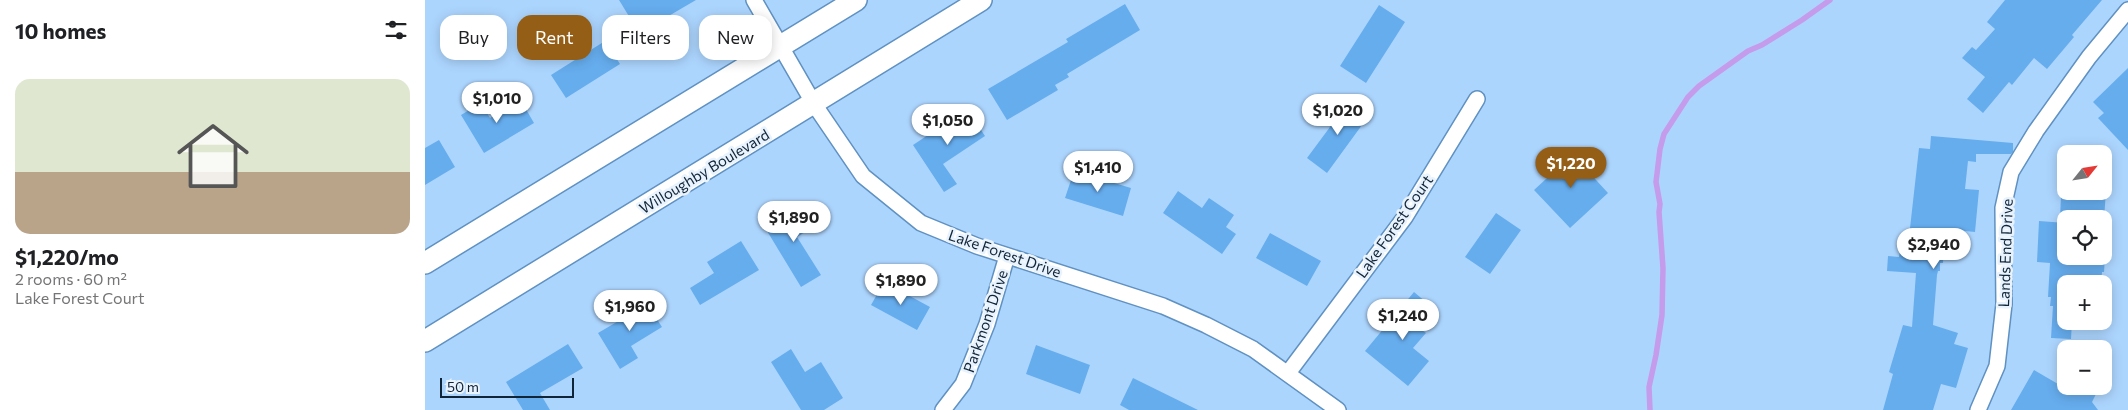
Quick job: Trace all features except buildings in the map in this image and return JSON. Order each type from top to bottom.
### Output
[{"type":"street","name":"Lake Forest Drive","points":[[753,0],[814,104],[863,176],[921,223],[1007,256],[1163,306],[1206,325],[1253,349],[1338,410]]},
{"type":"street","points":[[425,264],[856,0]]},
{"type":"street","name":"Willoughby Boulevard","points":[[425,341],[981,0]]},
{"type":"street","name":"Lands End Drive","points":[[1978,410],[1997,366],[2004,304],[2003,208],[2011,172],[2057,101],[2089,57],[2128,10]]},
{"type":"street","name":"Lake Forest Court","points":[[1288,373],[1405,217],[1477,100]]},
{"type":"street","name":"Parkmont Drive","points":[[943,410],[963,384],[987,324],[1007,256]]},
{"type":"waterway","points":[[1650,410],[1649,387],[1662,315],[1663,268],[1660,204],[1656,182],[1664,134],[1688,97],[1699,86],[1748,51],[1762,45],[1830,0]]}]
